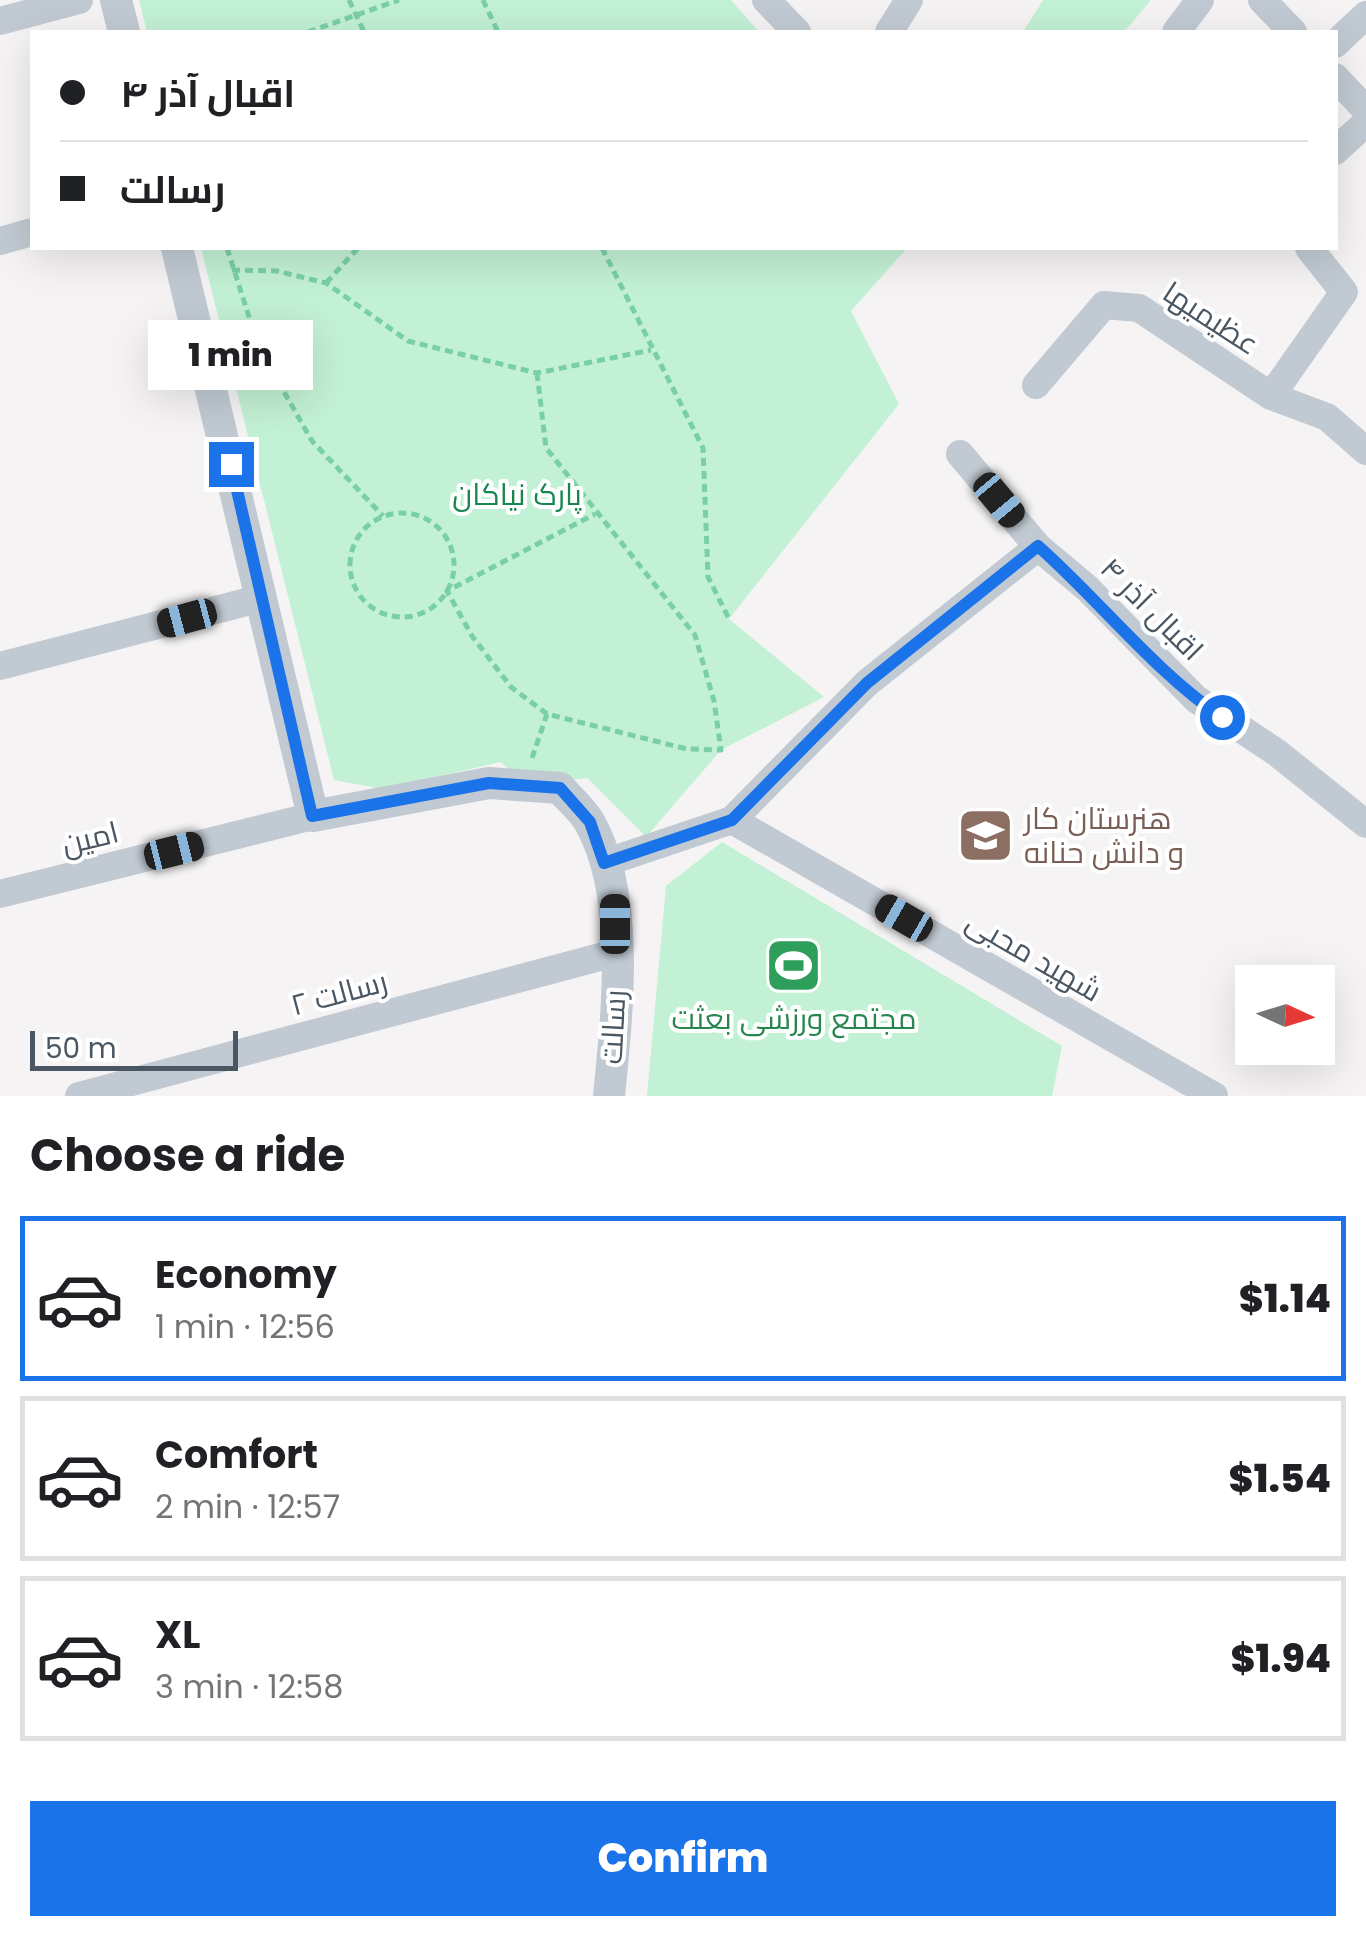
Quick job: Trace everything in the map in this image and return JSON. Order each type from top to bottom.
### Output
[{"type":"street","points":[[0,21],[79,0]]},
{"type":"street","points":[[116,0],[124,30]]},
{"type":"street","points":[[766,0],[794,30]]},
{"type":"street","points":[[889,30],[908,0]]},
{"type":"street","points":[[1178,30],[1200,0]]},
{"type":"street","points":[[1262,0],[1291,30]]},
{"type":"street","points":[[1338,41],[1366,15]]},
{"type":"street","points":[[1338,80],[1366,110]]},
{"type":"street","points":[[1338,148],[1366,123]]},
{"type":"street","points":[[0,240],[30,232]]},
{"type":"street","points":[[177,250],[312,816]]},
{"type":"street","points":[[1272,396],[1344,292],[1311,250]]},
{"type":"street","name":"عظیمیها","points":[[1036,385],[1104,306],[1139,308],[1272,396],[1327,417],[1366,451]]},
{"type":"street","name":"اقبال آذر ۴","points":[[960,454],[1038,546],[1087,588],[1196,699],[1276,752],[1366,824]]},
{"type":"street","points":[[604,863],[732,820],[867,683],[1038,546]]},
{"type":"street","points":[[0,666],[262,598]]},
{"type":"street","name":"رسالت","points":[[312,816],[489,783],[560,788],[590,822],[615,895],[616,1024],[609,1096]]},
{"type":"street","name":"امین","points":[[0,894],[312,816]]},
{"type":"street","name":"شهید محبی","points":[[732,820],[1214,1096]]},
{"type":"street","name":"رسالت ۲","points":[[80,1096],[615,953]]},
{"type":"path","points":[[349,0],[363,30]]},
{"type":"path","points":[[314,30],[399,0]]},
{"type":"path","points":[[482,0],[497,30]]},
{"type":"path","points":[[227,250],[259,348],[312,441],[382,516]]},
{"type":"path","points":[[326,283],[356,250]]},
{"type":"path","points":[[603,250],[703,448],[708,578],[729,619]]},
{"type":"path","points":[[232,270],[276,271],[326,283],[408,341],[537,373],[652,350]]},
{"type":"path","points":[[537,373],[546,448],[695,636],[714,701],[720,750],[687,749],[547,714],[511,687],[472,636],[447,591],[454,560],[442,530],[415,514],[382,516],[356,540],[351,575],[369,606],[403,617],[420,614],[447,591],[595,514]]},
{"type":"path","points":[[524,785],[547,714]]},
{"type":"green space","points":[[139,0],[731,0],[757,30],[146,30]]},
{"type":"green space","points":[[1043,0],[1151,0],[1126,30],[1024,30]]},
{"type":"green space","name":"پارک نیاکان","points":[[202,250],[905,250],[851,311],[899,404],[729,619],[824,697],[721,750],[646,837],[587,778],[524,785],[501,762],[383,789],[334,780]]},
{"type":"green space","name":"مجتمع ورزشی بعثت","points":[[722,842],[1062,1046],[1052,1096],[647,1096],[666,886]]},
{"type":"place","name":"هنرستان کار و دانش حنانه","points":[[985,835]]},
{"type":"place","name":"مجتمع ورزشی بعثت","points":[[794,966]]},
{"type":"route","points":[[231,464],[312,816],[489,783],[560,788],[590,822],[604,863],[732,820],[867,683],[1038,546],[1087,588],[1196,699],[1222,717]]}]
